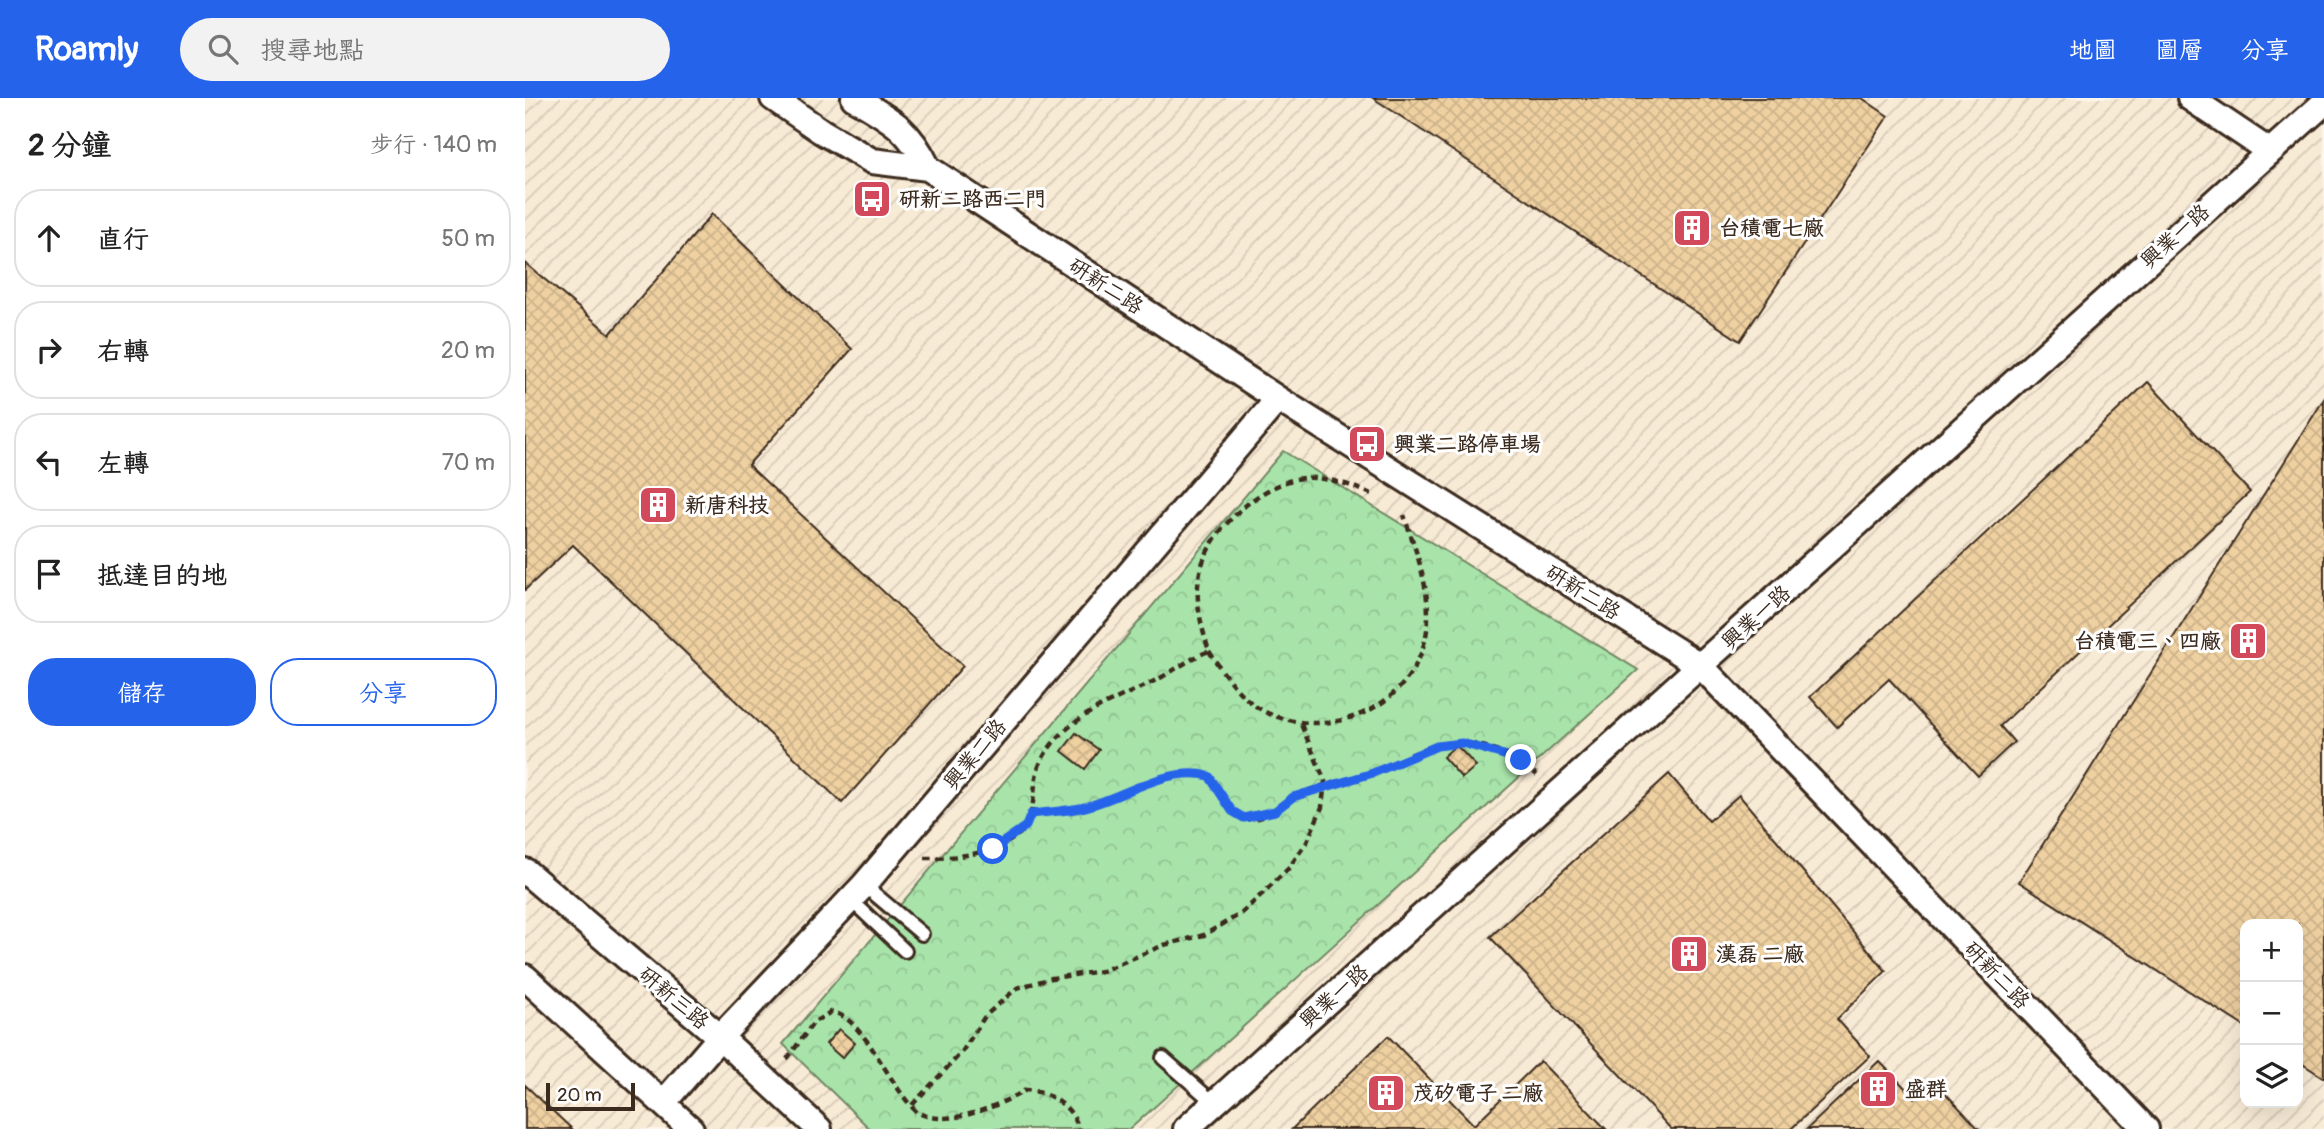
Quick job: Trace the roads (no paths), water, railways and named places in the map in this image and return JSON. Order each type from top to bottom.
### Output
[{"type":"street","name":"研新二路","points":[[773,98],[872,161],[928,168],[1278,399],[1701,666],[2145,1129]]},
{"type":"street","name":"研新二路","points":[[854,98],[884,116],[915,140],[928,168]]},
{"type":"street","points":[[2190,98],[2269,151]]},
{"type":"street","name":"興業一路","points":[[1186,1129],[2324,103]]},
{"type":"street","name":"興業二路","points":[[664,1102],[720,1037],[857,892],[1278,399]]},
{"type":"street","name":"研新三路","points":[[525,872],[720,1037],[819,1129]]},
{"type":"street","points":[[525,977],[691,1129]]},
{"type":"lane","points":[[857,892],[922,934]]},
{"type":"lane","points":[[857,892],[905,951]]},
{"type":"lane","points":[[1163,1058],[1215,1103]]},
{"type":"place","name":"研新二路西二門","points":[[872,199]]},
{"type":"place","name":"台積電七廠","points":[[1692,228]]},
{"type":"place","name":"興業二路停車場","points":[[1367,444]]},
{"type":"place","name":"新唐科技","points":[[658,505]]},
{"type":"place","name":"台積電三、四廠","points":[[2248,641]]},
{"type":"place","name":"漢磊 二廠","points":[[1689,954]]},
{"type":"place","name":"盛群","points":[[1878,1089]]},
{"type":"place","name":"茂矽電子 二廠","points":[[1386,1093]]}]
